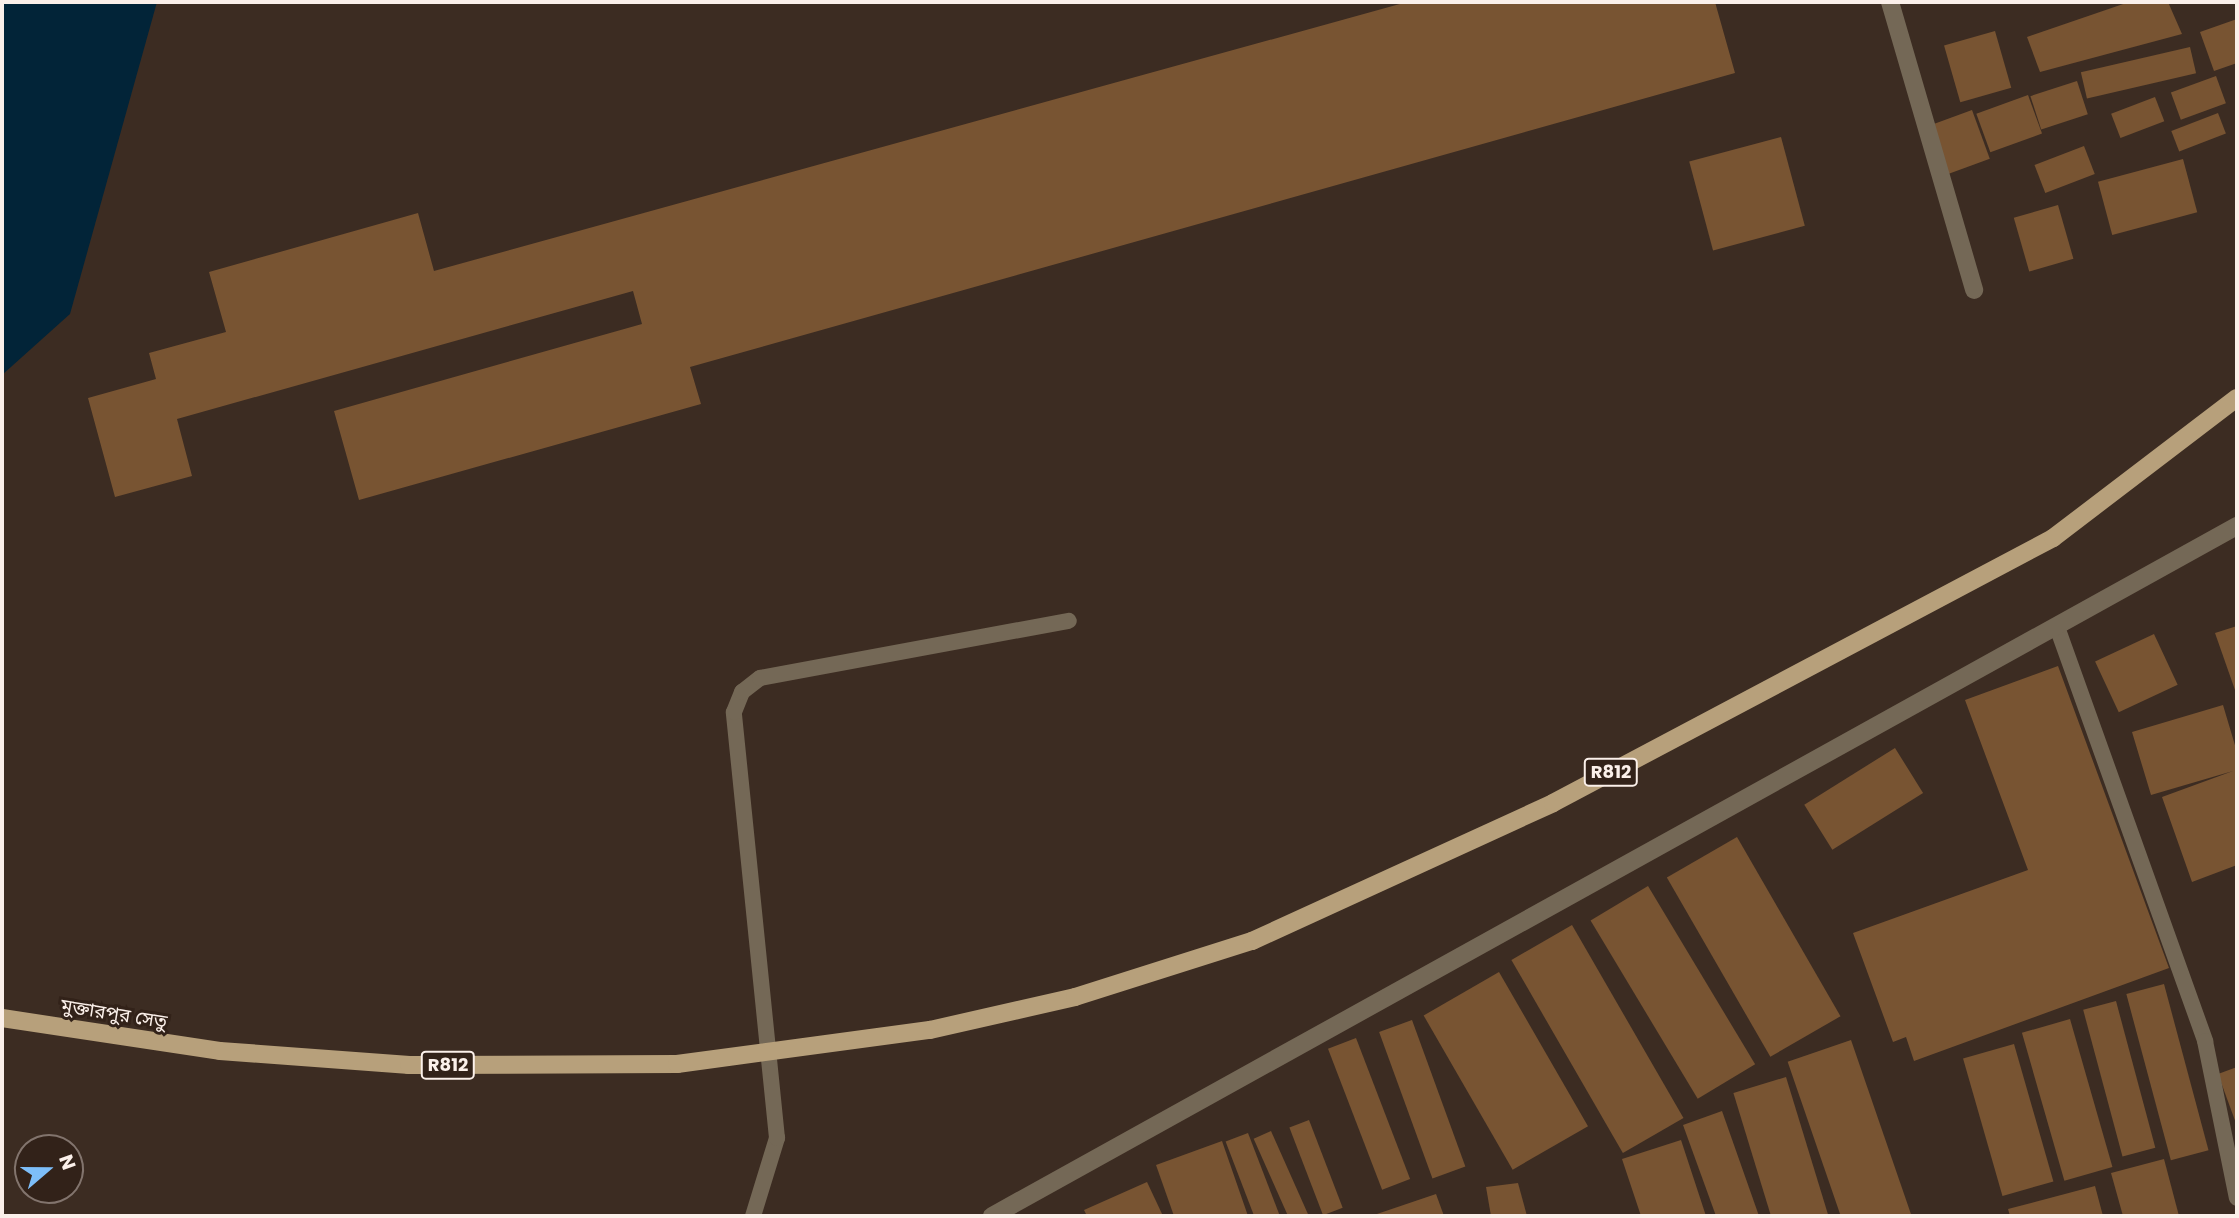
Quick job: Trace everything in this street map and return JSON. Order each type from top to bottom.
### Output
[{"type":"main road","name":"মুক্তারপুর সেতু","points":[[2,1018],[220,1051],[409,1065],[677,1064],[930,1030],[1075,997],[1252,941],[1541,809],[2053,538],[2237,398]]},
{"type":"street","points":[[1890,2],[1974,290]]},
{"type":"street","points":[[992,1216],[2237,526]]},
{"type":"lane","points":[[753,1216],[777,1138],[734,712],[742,692],[760,678],[1069,621]]},
{"type":"lane","points":[[2057,627],[2206,1041],[2237,1198]]},
{"type":"water","points":[[2,2],[157,2],[70,314],[2,375]]},
{"type":"building","points":[[1407,2],[1715,2],[1735,73],[690,367],[701,404],[359,500],[334,411],[642,324],[633,291],[177,419],[192,476],[115,497],[88,398],[156,379],[149,353],[226,332],[209,272],[418,213],[434,271]]},
{"type":"building","points":[[2129,2],[2168,2],[2182,34],[2040,72],[2027,37]]},
{"type":"building","points":[[2237,19],[2237,63],[2214,71],[2200,32]]},
{"type":"building","points":[[1995,31],[2011,88],[1960,102],[1944,46]]},
{"type":"building","points":[[2190,47],[2196,73],[2087,99],[2081,72]]},
{"type":"building","points":[[2216,76],[2226,103],[2181,120],[2171,92]]},
{"type":"building","points":[[2077,81],[2088,114],[2041,129],[2030,96]]},
{"type":"building","points":[[2028,95],[2042,134],[1990,152],[1976,114]]},
{"type":"building","points":[[2155,97],[2164,121],[2120,138],[2111,114]]},
{"type":"building","points":[[1972,110],[1990,159],[1947,174],[1930,125]]},
{"type":"building","points":[[2218,113],[2226,134],[2179,151],[2171,131]]},
{"type":"building","points":[[1781,137],[1805,226],[1713,250],[1689,162]]},
{"type":"building","points":[[2084,146],[2095,174],[2045,193],[2035,165]]},
{"type":"building","points":[[2183,159],[2197,212],[2112,235],[2098,182]]},
{"type":"building","points":[[2058,205],[2073,259],[2029,272],[2014,218]]},
{"type":"building","points":[[2237,626],[2237,689],[2235,690],[2215,633]]},
{"type":"building","points":[[2154,634],[2178,685],[2119,712],[2095,661]]},
{"type":"building","points":[[2058,666],[2169,968],[1914,1061],[1906,1037],[1893,1042],[1853,933],[2028,870],[1965,700]]},
{"type":"building","points":[[2223,705],[2237,752],[2237,865],[2192,882],[2162,797],[2233,771],[2151,795],[2132,732]]},
{"type":"building","points":[[1895,748],[1923,793],[1832,850],[1804,805]]},
{"type":"building","points":[[1737,837],[1840,1016],[1770,1057],[1667,878]]},
{"type":"building","points":[[1648,886],[1755,1064],[1698,1099],[1591,921]]},
{"type":"building","points":[[1572,925],[1684,1118],[1623,1153],[1511,960]]},
{"type":"building","points":[[1499,972],[1588,1126],[1513,1170],[1424,1016]]},
{"type":"building","points":[[2164,984],[2209,1150],[2171,1160],[2126,994]]},
{"type":"building","points":[[2116,1001],[2155,1148],[2122,1157],[2083,1010]]},
{"type":"building","points":[[2070,1019],[2112,1167],[2064,1181],[2022,1033]]},
{"type":"building","points":[[1412,1020],[1465,1167],[1432,1179],[1379,1032]]},
{"type":"building","points":[[1356,1038],[1410,1179],[1382,1190],[1328,1049]]},
{"type":"building","points":[[1851,1040],[1912,1216],[1841,1216],[1788,1062]]},
{"type":"building","points":[[2014,1044],[2053,1181],[2002,1196],[1963,1059]]},
{"type":"building","points":[[2237,1067],[2237,1126],[2218,1074]]},
{"type":"building","points":[[1786,1077],[1828,1216],[1771,1216],[1733,1093]]},
{"type":"building","points":[[1722,1111],[1759,1216],[1716,1216],[1683,1125]]},
{"type":"building","points":[[1309,1120],[1343,1208],[1323,1215],[1289,1128]]},
{"type":"building","points":[[1271,1131],[1309,1216],[1288,1216],[1254,1139]]},
{"type":"building","points":[[1248,1133],[1280,1216],[1254,1216],[1226,1142]]},
{"type":"building","points":[[1681,1140],[1706,1216],[1641,1216],[1622,1159]]},
{"type":"building","points":[[1222,1141],[1248,1216],[1174,1216],[1156,1165]]},
{"type":"building","points":[[2164,1159],[2179,1216],[2123,1216],[2111,1173]]},
{"type":"building","points":[[1147,1182],[1163,1216],[1087,1216],[1084,1210]]},
{"type":"building","points":[[1518,1183],[1527,1216],[1491,1216],[1486,1187]]},
{"type":"building","points":[[2095,1186],[2103,1216],[2010,1216],[2008,1209]]},
{"type":"building","points":[[1436,1194],[1444,1216],[1371,1216]]}]
